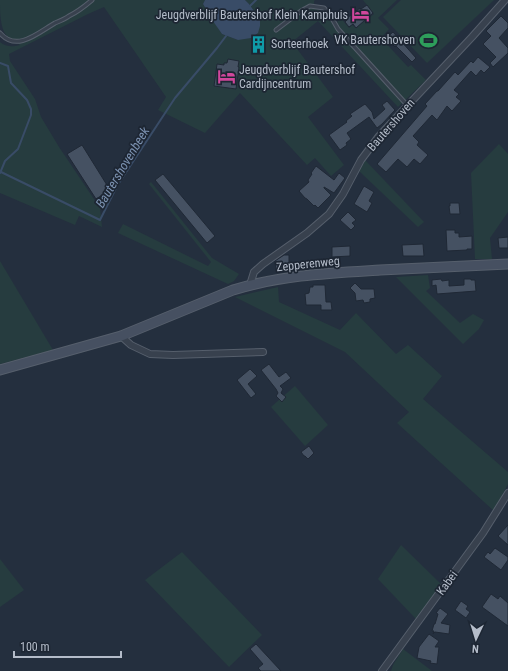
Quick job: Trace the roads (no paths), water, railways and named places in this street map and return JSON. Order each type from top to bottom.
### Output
[{"type":"street","name":"Bautershoven","points":[[250,285],[254,272],[262,264],[307,233],[329,214],[343,194],[361,160],[389,124],[505,0]]},
{"type":"street","name":"Zepperenweg","points":[[0,370],[121,336],[229,292],[276,279],[330,273],[508,264]]},
{"type":"street","points":[[121,336],[131,345],[150,354],[173,355],[263,352]]},
{"type":"street","name":"Kabei","points":[[382,671],[483,533],[508,493]]},
{"type":"lane","points":[[0,33],[16,42],[23,41],[34,37],[55,23],[70,16],[92,0]]},
{"type":"lane","points":[[276,30],[310,6],[324,8],[338,29],[408,105]]},
{"type":"water","points":[[205,0],[245,0],[260,19],[258,33],[251,38],[238,40],[222,34],[203,4]]},
{"type":"waterway","name":"Bautershovenbeek","points":[[250,6],[256,0]]},
{"type":"waterway","name":"Bautershovenbeek","points":[[1,172],[100,220],[117,186],[175,98],[226,36]]},
{"type":"waterway","points":[[0,63],[8,66],[11,83],[27,100],[31,109],[31,115],[18,149],[5,161],[0,173]]},
{"type":"place","name":"Jeugdverblijf Bautershof Klein Kamphuis","points":[[361,15]]},
{"type":"place","name":"VK Bautershoven","points":[[428,40]]},
{"type":"place","name":"Sorteerhoek","points":[[258,44]]},
{"type":"place","name":"Jeugdverblijf Bautershof Cardijncentrum","points":[[226,77]]}]
